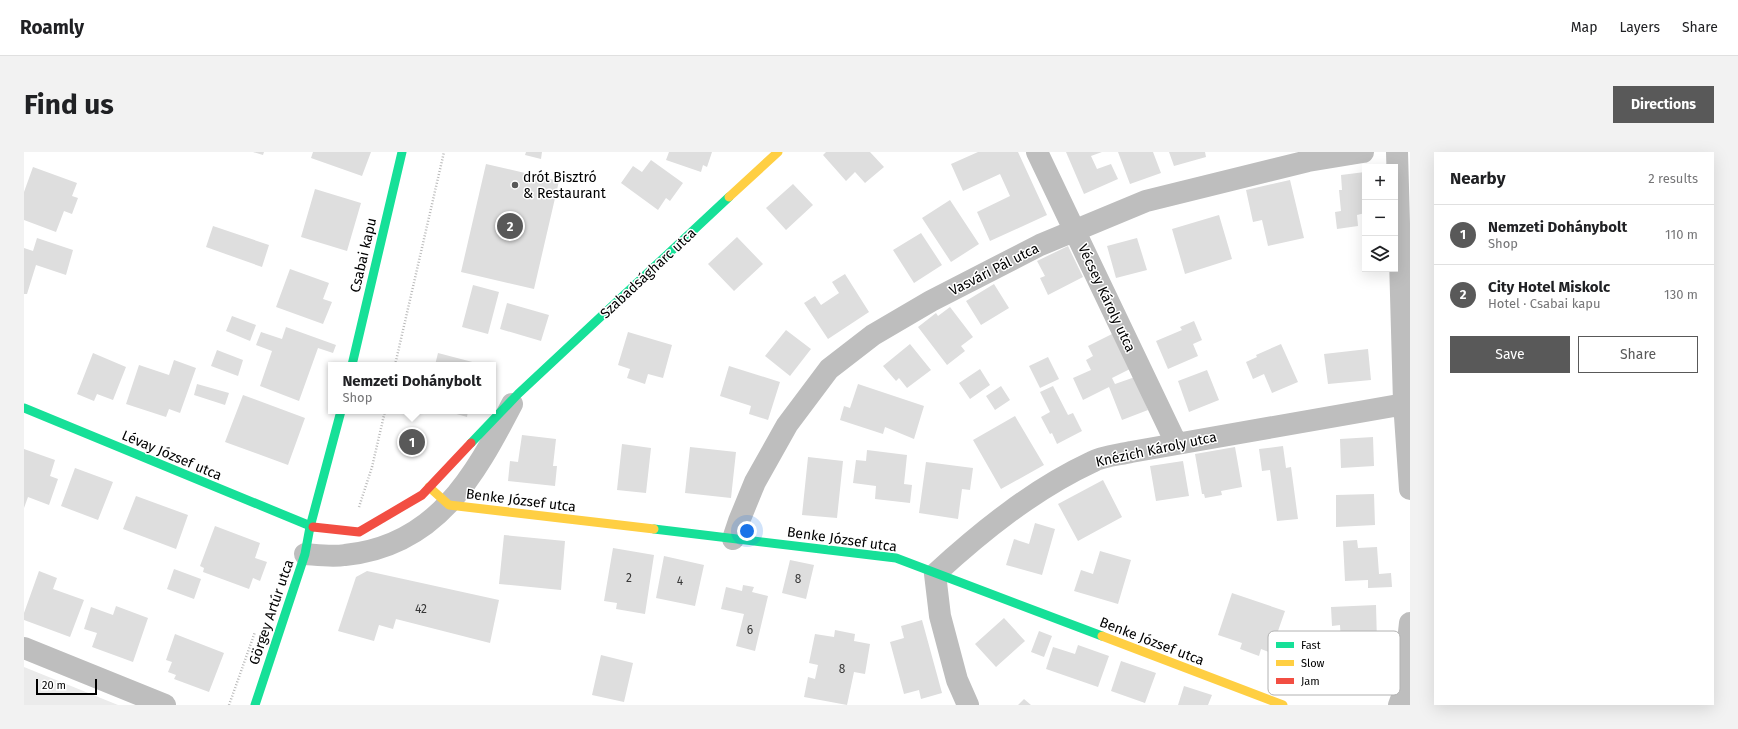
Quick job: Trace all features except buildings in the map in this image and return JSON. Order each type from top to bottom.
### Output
[{"type":"street","name":"Csabai kapu","points":[[353,362],[402,152]]},
{"type":"street","name":"Szabadságharc utca","points":[[310,527],[359,532],[415,499],[429,487],[518,394],[778,152]]},
{"type":"street","name":"Vécsey Károly utca","points":[[1037,152],[1176,443]]},
{"type":"street","name":"Vasvári Pál utca","points":[[733,539],[756,482],[787,425],[829,369],[873,335],[931,301],[1040,245],[1146,201],[1308,161],[1363,152]]},
{"type":"street","points":[[1397,152],[1410,489]]},
{"type":"street","name":"Szabadságharc utca","points":[[305,554],[344,555],[380,549],[418,531],[449,505],[487,453],[518,394]]},
{"type":"street","name":"Knézich Károly utca","points":[[935,574],[978,535],[1048,486],[1093,461],[1176,443],[1407,402]]},
{"type":"street","name":"Lévay József utca","points":[[24,408],[310,527]]},
{"type":"street","points":[[310,527],[331,455],[340,414]]},
{"type":"street","name":"Benke József utca","points":[[429,487],[449,505],[896,558],[1283,705]]},
{"type":"street","name":"Görgey Artúr utca","points":[[255,705],[305,554],[310,527]]},
{"type":"street","points":[[935,574],[940,616],[957,680],[968,705]]},
{"type":"street","points":[[1400,705],[1410,623]]},
{"type":"street","points":[[24,648],[165,705]]},
{"type":"path","points":[[396,362],[444,152]]},
{"type":"path","points":[[358,510],[372,467],[384,414]]},
{"type":"shaded area","points":[[24,667],[118,705],[24,705]]},
{"type":"traffic: fast","points":[[353,362],[402,152]]},
{"type":"traffic: fast","points":[[471,443],[518,394],[729,197]]},
{"type":"traffic: fast","points":[[24,408],[313,527]]},
{"type":"traffic: fast","points":[[255,705],[305,554],[310,527],[340,414]]},
{"type":"traffic: fast","points":[[654,529],[896,558],[1102,636]]},
{"type":"traffic: slow","points":[[729,197],[778,152]]},
{"type":"traffic: slow","points":[[429,487],[449,505],[654,529]]},
{"type":"traffic: slow","points":[[1102,636],[1283,705]]},
{"type":"traffic: jam","points":[[313,527],[359,532],[422,495],[471,443]]},
{"type":"place","name":"drót Bisztró & Restaurant","points":[[515,185]]},
{"type":"place","name":"City Hotel Miskolc","points":[[510,226]]},
{"type":"place","name":"Nemzeti Dohánybolt","points":[[412,442]]}]
